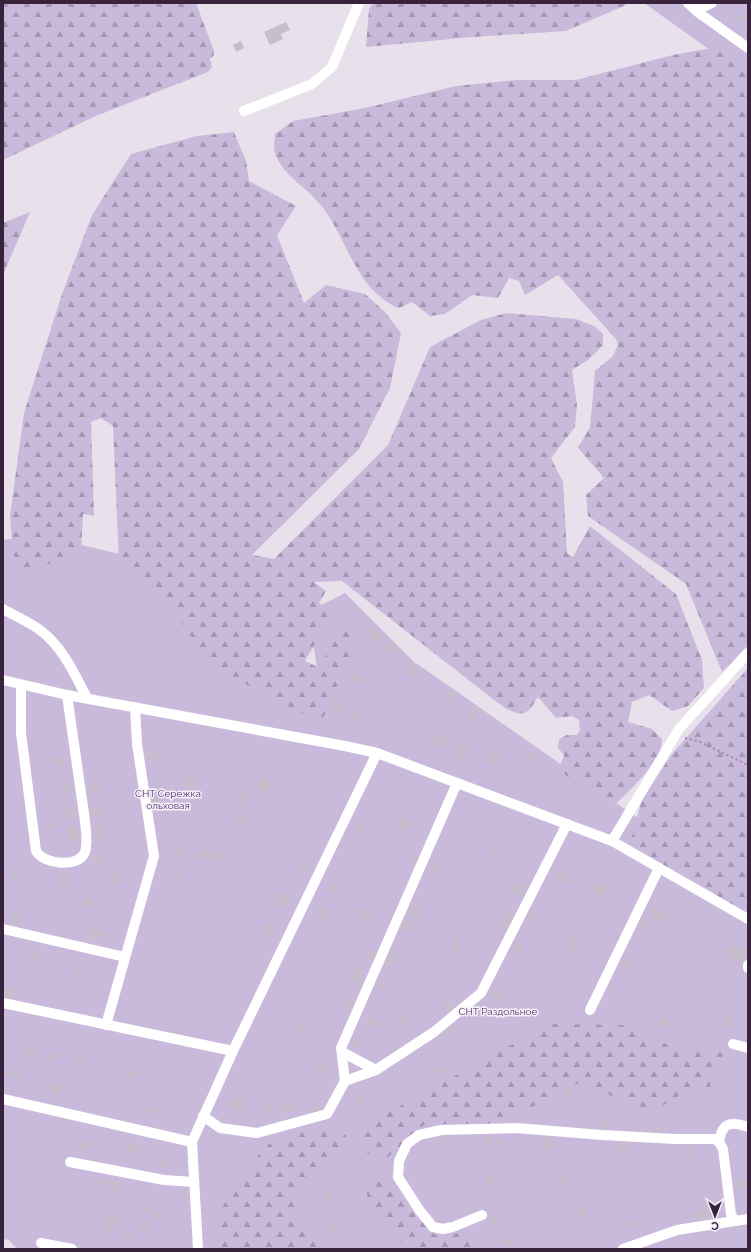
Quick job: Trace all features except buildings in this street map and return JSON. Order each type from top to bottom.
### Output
[{"type":"lane","points":[[244,111],[312,84],[332,67],[359,3]]},
{"type":"lane","points":[[688,3],[748,48]]},
{"type":"lane","points":[[696,10],[712,3]]},
{"type":"lane","points":[[3,609],[41,630],[68,662],[87,698]]},
{"type":"lane","points":[[612,840],[679,729],[748,653]]},
{"type":"lane","points":[[3,680],[66,695],[377,753],[612,840],[748,919]]},
{"type":"lane","points":[[21,685],[21,733],[36,851],[39,856],[46,860],[71,862],[79,859],[85,853],[86,842],[85,821],[66,695]]},
{"type":"lane","points":[[106,1025],[154,856],[138,744],[135,707]]},
{"type":"lane","points":[[198,1249],[192,1142],[233,1051],[377,753]]},
{"type":"lane","points":[[203,1116],[220,1128],[257,1133],[327,1114],[345,1081],[341,1048],[457,783]]},
{"type":"lane","points":[[345,1081],[376,1070],[434,1032],[481,993],[567,824]]},
{"type":"lane","points":[[590,1010],[659,868]]},
{"type":"lane","points":[[3,929],[125,957]]},
{"type":"lane","points":[[3,1003],[233,1051]]},
{"type":"lane","points":[[733,1044],[748,1048]]},
{"type":"lane","points":[[342,1052],[376,1070]]},
{"type":"lane","points":[[3,1099],[192,1142]]},
{"type":"lane","points":[[719,1142],[724,1128],[730,1124],[738,1123],[748,1127]]},
{"type":"lane","points":[[482,1215],[453,1227],[443,1229],[433,1227],[420,1211],[398,1177],[399,1161],[407,1144],[419,1135],[440,1130],[516,1128],[668,1139],[715,1139],[719,1142],[723,1149],[729,1208],[735,1221]]},
{"type":"lane","points":[[70,1162],[164,1180],[194,1182]]},
{"type":"lane","points":[[623,1249],[677,1230],[748,1219]]},
{"type":"lane","points":[[41,1243],[72,1249]]},
{"type":"path","points":[[673,739],[682,738],[698,741],[748,765]]},
{"type":"green space","points":[[3,3],[196,3],[214,51],[214,55],[210,59],[212,67],[208,72],[98,115],[3,160]]},
{"type":"green space","points":[[373,3],[624,3],[626,5],[566,31],[473,37],[366,47],[369,9]]},
{"type":"green space","points":[[644,3],[748,3],[748,77]]},
{"type":"green space","points":[[712,48],[748,64],[748,645],[722,672],[686,584],[588,516],[586,495],[604,478],[578,448],[590,427],[595,371],[613,356],[618,345],[616,339],[558,275],[525,295],[519,281],[509,278],[498,298],[472,295],[445,314],[430,316],[412,302],[399,308],[391,304],[370,287],[356,267],[333,223],[319,203],[283,168],[278,161],[274,149],[275,134],[293,121],[365,108],[456,86],[516,80],[576,80],[673,55]]},
{"type":"green space","points":[[234,132],[246,161],[249,181],[296,206],[277,235],[304,303],[326,285],[365,294],[385,312],[401,333],[390,388],[359,449],[252,555],[274,559],[388,445],[430,347],[481,320],[506,313],[576,319],[594,326],[603,334],[603,345],[588,360],[572,370],[577,405],[575,427],[551,458],[563,482],[567,553],[573,557],[590,526],[676,594],[702,660],[704,688],[688,706],[672,711],[649,695],[632,702],[628,722],[652,729],[662,739],[661,747],[652,765],[645,774],[617,803],[558,771],[564,755],[558,748],[559,739],[567,735],[577,735],[580,730],[579,720],[572,716],[556,718],[538,697],[530,709],[525,713],[520,714],[511,711],[494,700],[342,581],[314,582],[326,591],[319,603],[333,612],[305,661],[320,668],[337,629],[359,635],[321,723],[214,668],[172,610],[119,563],[113,426],[101,418],[91,422],[94,516],[83,514],[81,553],[20,574],[13,553],[10,516],[24,413],[62,294],[92,215],[131,154],[197,136]]},
{"type":"green space","points":[[30,212],[3,275],[3,223]]},
{"type":"green space","points":[[39,535],[162,564],[319,680],[308,612],[345,593],[415,663],[412,667],[416,663],[712,870],[748,884],[748,1249],[17,1249],[9,1240],[3,1239],[3,540]]},
{"type":"green space","points":[[748,668],[748,917],[630,848],[630,844],[642,799],[672,754]]},
{"type":"green space","points":[[549,1024],[623,1025],[663,1043],[724,1053],[709,1089],[690,1089],[652,1112],[579,1083],[498,1124],[425,1124],[387,1158],[363,1152],[362,1127]]},
{"type":"green space","points":[[333,1129],[346,1135],[343,1153],[320,1166],[297,1189],[293,1222],[319,1234],[318,1249],[213,1249],[223,1238],[218,1214],[254,1160],[263,1150],[271,1143],[285,1136]]},
{"type":"green space","points":[[363,1181],[382,1182],[417,1212],[435,1235],[445,1236],[470,1230],[485,1249],[407,1249],[372,1211]]},
{"type":"park label","name":"СНТ Сережка ольховая","points":[[168,798]]},
{"type":"park label","name":"СНТ Раздольное","points":[[498,1011]]}]
